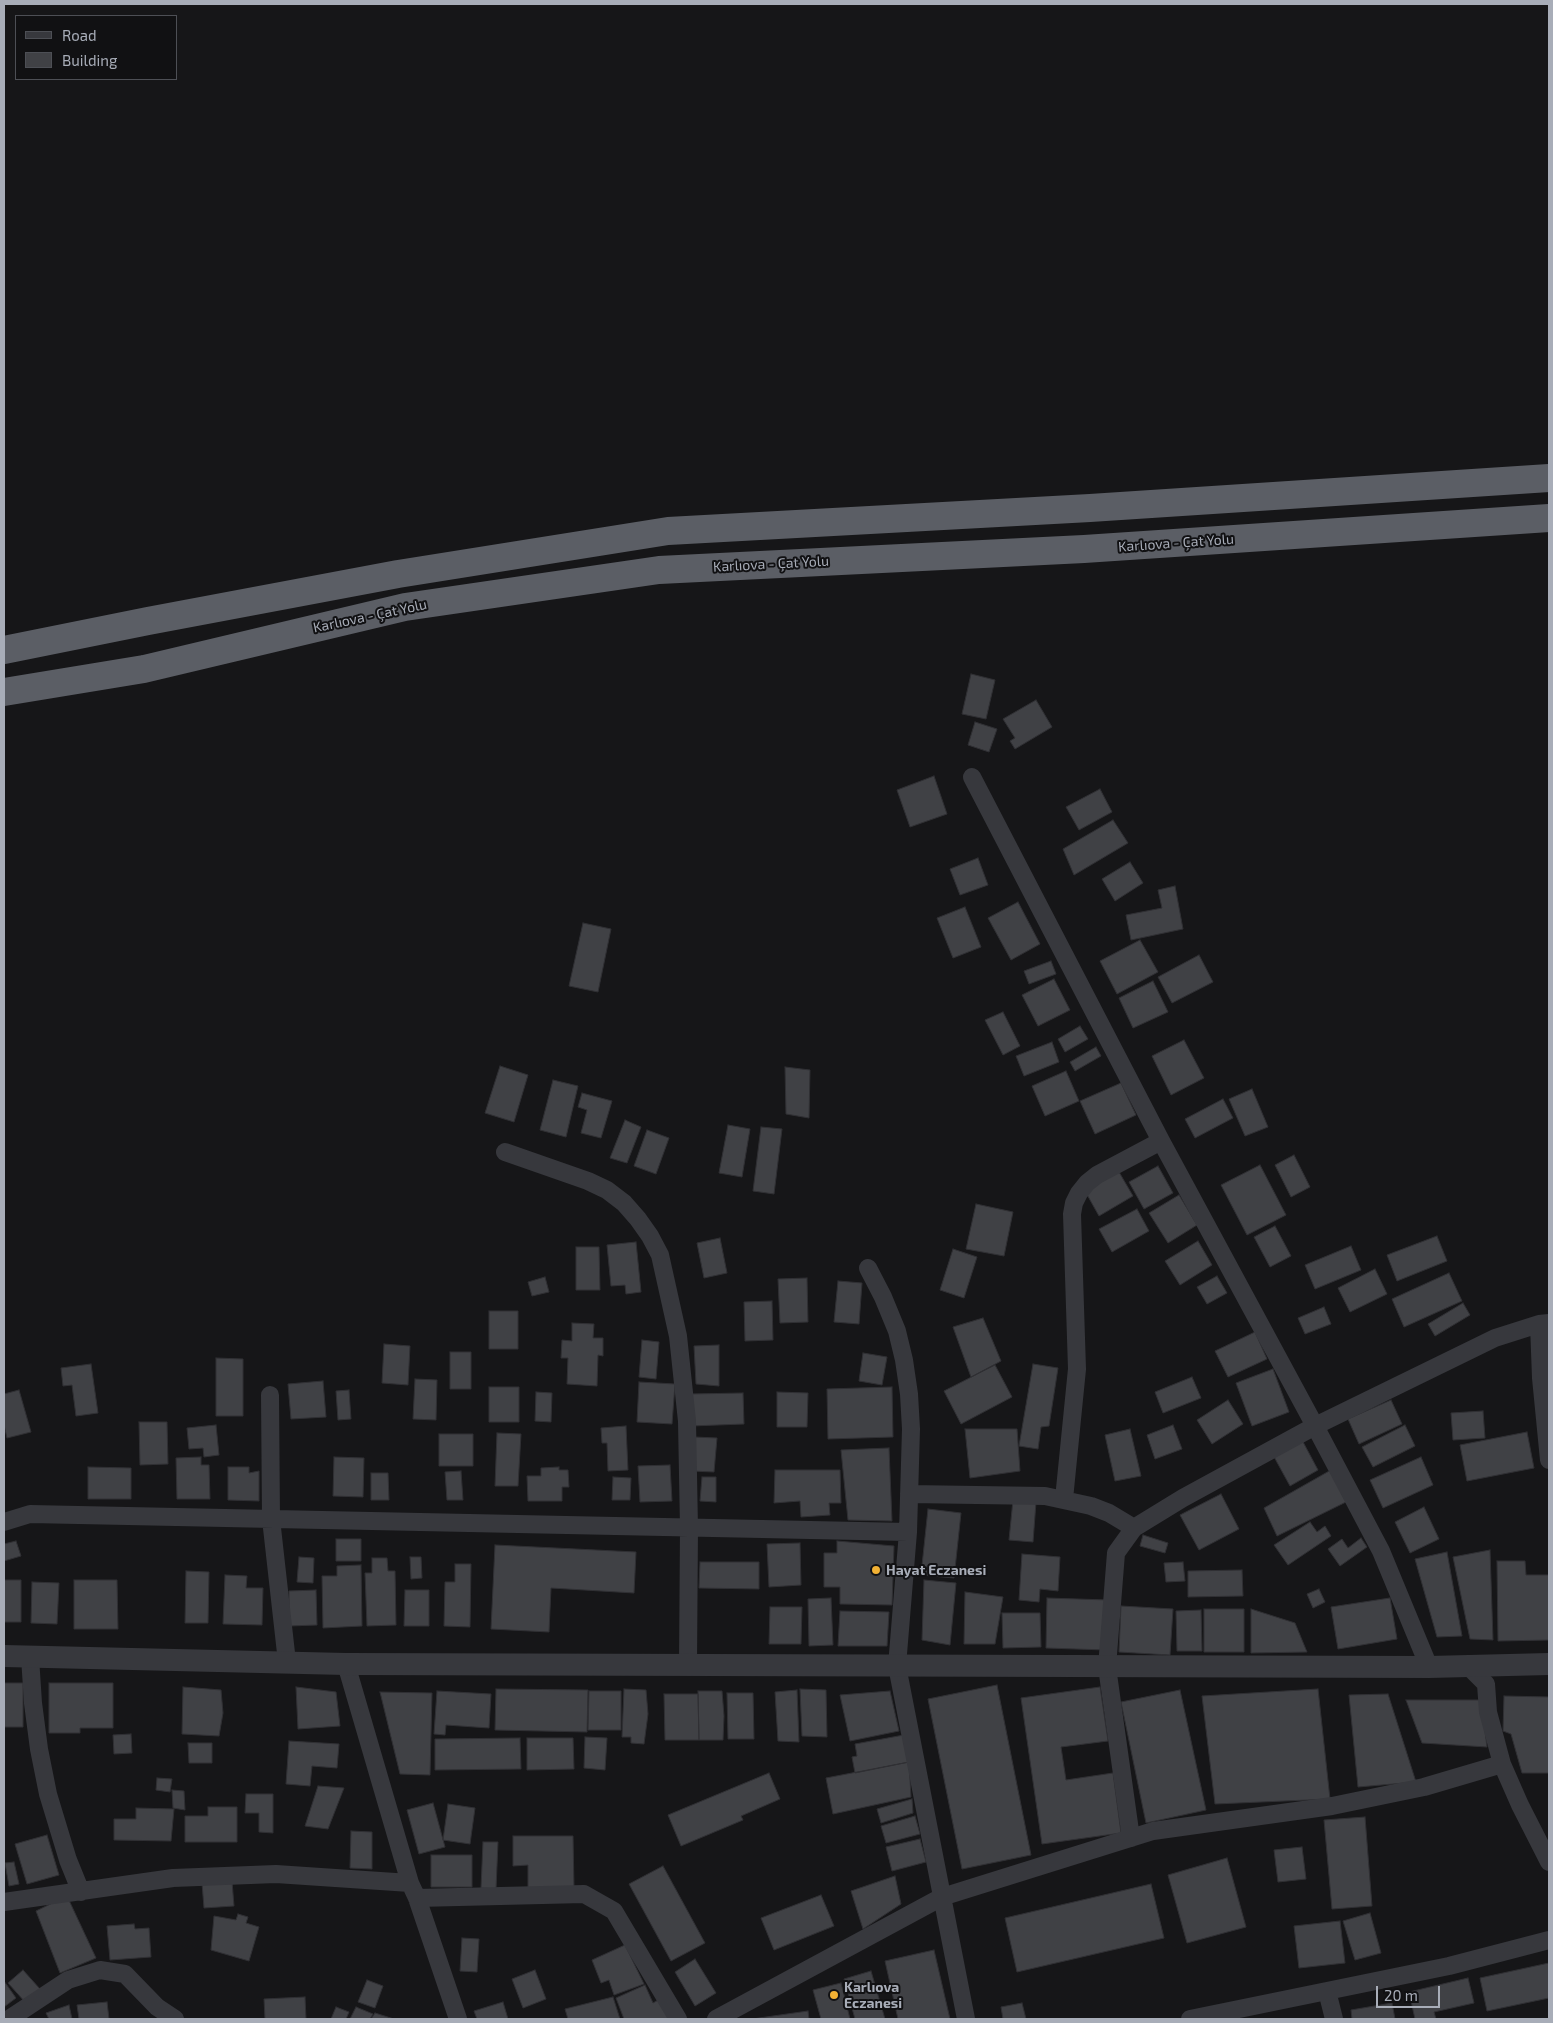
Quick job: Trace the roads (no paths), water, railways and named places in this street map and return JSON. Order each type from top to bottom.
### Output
[{"type":"highway","points":[[4,650],[398,574],[668,531],[1090,508],[1549,478]]},
{"type":"highway","name":"Karlıova - Çat Yolu","points":[[4,692],[144,669],[405,607],[659,570],[1084,549],[1549,518]]},
{"type":"street","points":[[972,777],[1161,1141],[1381,1551],[1429,1667]]},
{"type":"street","points":[[1064,1499],[1077,1369],[1072,1220],[1074,1203],[1087,1183],[1161,1141]]},
{"type":"street","points":[[505,1152],[588,1181],[607,1190],[624,1203],[638,1219],[657,1249],[670,1295],[684,1378],[687,1421],[689,1528],[688,1665]]},
{"type":"street","points":[[868,1268],[887,1306],[897,1332],[904,1360],[909,1394],[911,1429],[908,1532],[898,1666],[966,2019]]},
{"type":"street","points":[[1131,1838],[1107,1667],[1116,1553],[1134,1528],[1183,1498],[1315,1426],[1495,1338],[1544,1324],[1541,1378],[1549,1460]]},
{"type":"street","points":[[270,1395],[271,1519],[287,1662]]},
{"type":"street","points":[[909,1494],[1017,1494],[1064,1499],[1109,1513],[1134,1528]]},
{"type":"street","points":[[4,1522],[30,1514],[908,1532]]},
{"type":"street","points":[[4,1656],[346,1664],[1107,1667],[1429,1667],[1549,1664]]},
{"type":"street","points":[[30,1657],[33,1703],[48,1794],[68,1860],[81,1892]]},
{"type":"street","points":[[346,1664],[414,1891],[458,2019]]},
{"type":"street","points":[[1468,1666],[1486,1684],[1488,1712],[1502,1764],[1520,1806],[1549,1862]]},
{"type":"street","points":[[716,2019],[942,1897],[1153,1831],[1332,1806],[1424,1787],[1502,1764]]},
{"type":"street","points":[[4,1902],[173,1878],[276,1874],[414,1891],[584,1894],[614,1911],[678,2019]]},
{"type":"street","points":[[1190,2019],[1449,1966],[1549,1940]]},
{"type":"street","points":[[10,2019],[68,1980],[100,1970],[125,1974],[157,2007],[175,2019]]},
{"type":"street","points":[[1327,1991],[1334,2019]]},
{"type":"place","name":"Hayat Eczanesi","points":[[876,1570]]},
{"type":"place","name":"Karlıova Eczanesi","points":[[834,1995]]}]
